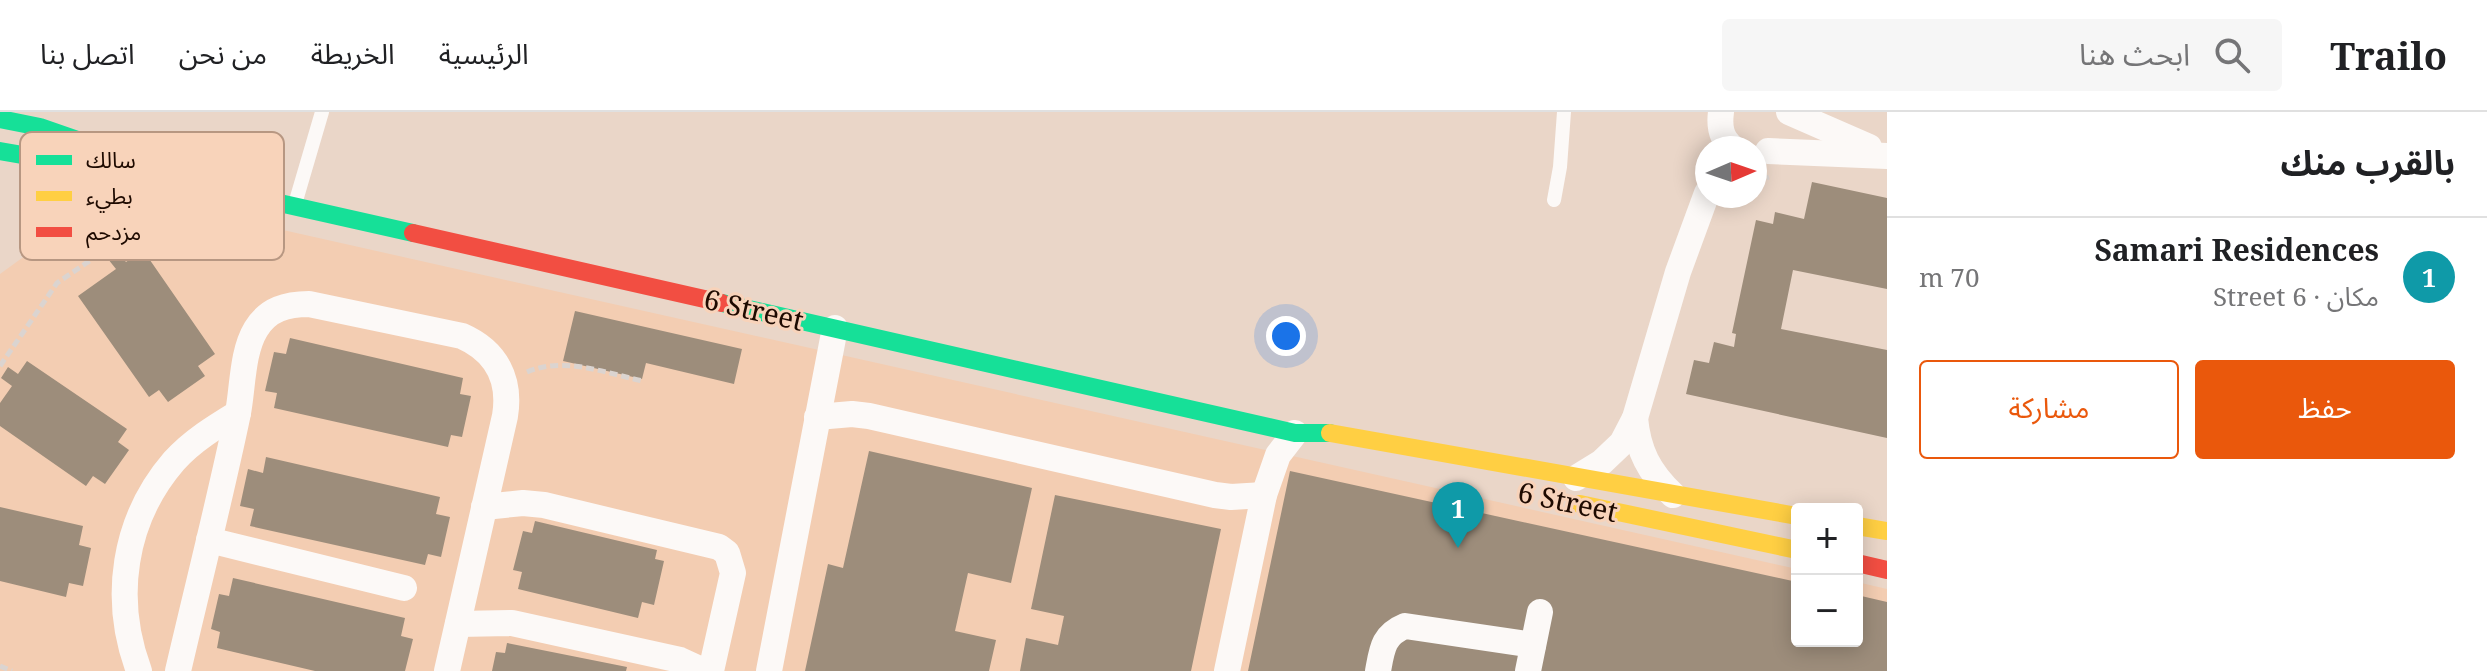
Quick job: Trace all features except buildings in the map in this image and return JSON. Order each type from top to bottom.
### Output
[{"type":"street","points":[[1,112],[40,127]]},
{"type":"street","points":[[1767,150],[1777,143],[1783,132],[1782,112]]},
{"type":"street","points":[[1789,112],[1887,155]]},
{"type":"street","name":"6 Street","points":[[0,119],[54,132]]},
{"type":"street","name":"6 Street","points":[[0,153],[20,155]]},
{"type":"street","points":[[1767,155],[1887,155]]},
{"type":"street","name":"6 Street","points":[[284,204],[1295,433],[1325,432],[1571,489],[1791,548]]},
{"type":"street","points":[[1571,489],[1622,443],[1635,418],[1678,272],[1701,208]]},
{"type":"street","points":[[1694,227],[1711,208]]},
{"type":"street","points":[[178,671],[238,413],[249,346],[264,318],[277,309],[293,304],[309,304],[462,336],[493,358],[505,381],[505,416],[447,671]]},
{"type":"street","points":[[769,671],[835,328]]},
{"type":"street","points":[[139,671],[130,648],[123,608],[125,568],[134,529],[151,493],[174,461],[204,434],[238,413]]},
{"type":"street","points":[[817,417],[843,414],[869,416],[1215,495],[1264,495]]},
{"type":"street","points":[[1635,418],[1637,440],[1645,461],[1657,480],[1673,495]]},
{"type":"street","points":[[1227,671],[1264,495],[1278,455],[1295,433]]},
{"type":"street","name":"6 Street","points":[[1295,433],[1321,447],[1382,461]]},
{"type":"street","name":"6 Street","points":[[1571,489],[1673,495],[1791,515]]},
{"type":"street","points":[[484,507],[515,503],[544,505],[719,547],[727,553],[733,573],[711,671]]},
{"type":"street","points":[[1863,527],[1887,531]]},
{"type":"street","points":[[209,540],[404,588]]},
{"type":"street","points":[[1863,564],[1887,570]]},
{"type":"street","points":[[1378,671],[1384,641],[1393,631],[1405,626],[1531,658],[1540,612]]},
{"type":"street","points":[[458,624],[512,623],[680,660],[704,671]]},
{"type":"lane","points":[[295,206],[322,112]]},
{"type":"lane","points":[[1554,200],[1564,112]]},
{"type":"path","points":[[0,366],[57,283],[91,260]]},
{"type":"path","points":[[505,381],[540,366],[559,363],[643,381]]},
{"type":"path","points":[[0,666],[12,671]]},
{"type":"shaded area","points":[[284,230],[1791,568],[1791,647],[1863,647],[1863,583],[1887,589],[1887,671],[0,671],[0,274],[20,259],[284,260]]},
{"type":"traffic: fast","points":[[0,119],[54,132]]},
{"type":"traffic: fast","points":[[0,151],[20,154]]},
{"type":"traffic: fast","points":[[284,204],[413,233]]},
{"type":"traffic: fast","points":[[722,303],[1295,433],[1330,433]]},
{"type":"traffic: slow","points":[[1330,433],[1791,515]]},
{"type":"traffic: slow","points":[[1580,504],[1791,549]]},
{"type":"traffic: slow","points":[[1863,527],[1887,531]]},
{"type":"traffic: jam","points":[[413,233],[722,303]]},
{"type":"traffic: jam","points":[[1863,564],[1887,570]]},
{"type":"place","name":"Samari Residences","points":[[1458,548]]}]
